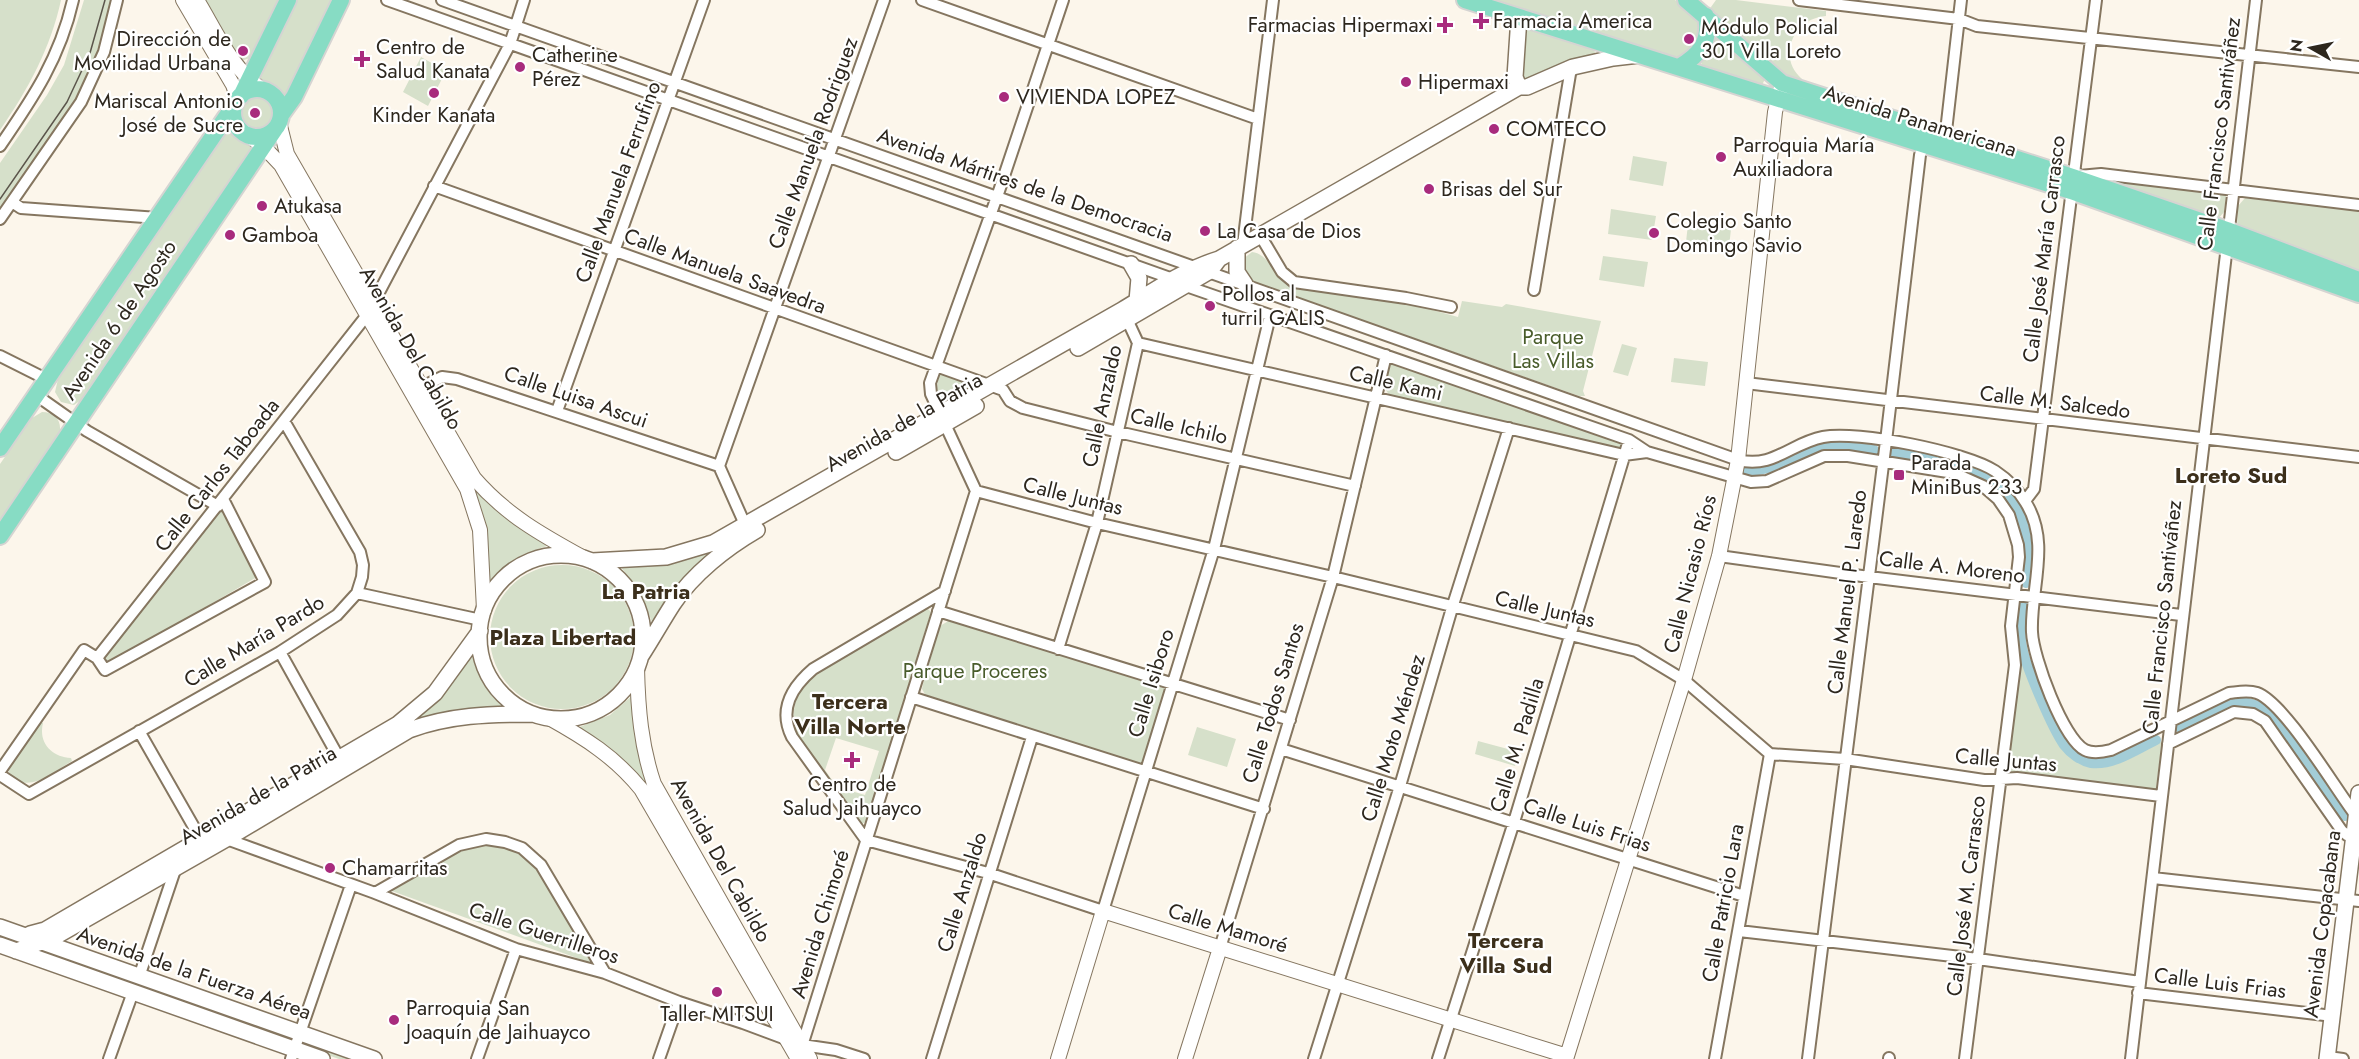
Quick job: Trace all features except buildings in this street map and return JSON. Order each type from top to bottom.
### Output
[{"type":"main road","name":"Avenida 6 de Agosto","points":[[0,448],[241,95],[288,0]]},
{"type":"main road","name":"Avenida 6 de Agosto","points":[[0,536],[263,146],[294,97],[341,0]]},
{"type":"main road","name":"Avenida Panamericana","points":[[1465,0],[1680,67],[1780,92],[2072,184],[2226,238],[2359,280]]},
{"type":"main road","name":"Avenida Panamericana","points":[[1686,0],[1705,8],[1780,92]]},
{"type":"main road","points":[[1680,67],[1701,52],[1707,38],[1705,8]]},
{"type":"main road","points":[[1519,17],[1515,76],[1519,87]]},
{"type":"main road","name":"Avenida de la Patria","points":[[1125,315],[1137,301],[1215,265],[1240,246],[1519,87],[1527,87],[1571,68],[1613,58],[1640,55]]},
{"type":"main road","points":[[263,90],[276,99],[278,122],[261,136],[253,136],[244,132],[234,119],[241,95],[248,91],[263,90]]},
{"type":"main road","name":"Avenida Panamericana","points":[[2226,238],[2359,294]]},
{"type":"main road","points":[[1240,246],[1237,272],[1245,284]]},
{"type":"main road","points":[[1131,264],[1139,278],[1137,301]]},
{"type":"main road","name":"Avenida de la Patria","points":[[588,560],[646,560],[677,555],[747,531],[1125,315],[1179,282],[1195,266],[1215,265]]},
{"type":"main road","name":"Avenida de la Patria","points":[[639,662],[674,603],[690,583],[747,531]]},
{"type":"main road","points":[[567,555],[588,560],[617,577],[637,605],[642,622],[643,639],[639,662],[623,691],[602,709],[576,718],[549,718],[532,714],[509,700],[492,681],[482,657],[482,620],[492,594],[503,580],[524,564],[549,556],[567,555]]},
{"type":"main road","name":"Avenida de la Patria","points":[[224,833],[339,758],[398,724],[424,704],[448,678],[482,620]]},
{"type":"main road","name":"Avenida de la Patria","points":[[16,951],[45,930],[410,730],[433,722],[467,716],[532,714]]},
{"type":"main road","name":"Avenida Copacabana","points":[[2335,1058],[2354,900],[2359,793]]},
{"type":"main road","name":"Avenida de la Patria","points":[[32,939],[53,938],[176,867],[204,844]]},
{"type":"main road","name":"Avenida Copacabana","points":[[2335,1058],[2332,1016],[2359,872]]},
{"type":"main road","name":"Avenida de la Fuerza Aérea","points":[[0,927],[374,1059]]},
{"type":"main road","points":[[65,931],[63,943],[71,953]]},
{"type":"main road","name":"Avenida de la Fuerza Aérea","points":[[0,945],[133,992],[293,1054],[322,1059]]},
{"type":"street","points":[[0,146],[38,90],[55,59],[68,23],[73,0]]},
{"type":"street","points":[[0,219],[81,102],[104,52],[117,0]]},
{"type":"street","points":[[183,0],[241,95]]},
{"type":"street","points":[[197,0],[239,69],[241,95]]},
{"type":"street","name":"Avenida Mártires de la Democracia","points":[[387,0],[1131,264],[1270,316],[1629,440],[1647,452],[1735,479],[1751,482],[1767,481],[1824,456],[1884,460],[1962,476],[1983,486],[1998,499],[2009,515],[2018,544],[2019,557],[2014,594]]},
{"type":"street","name":"Avenida Mártires de la Democracia","points":[[442,0],[1195,266]]},
{"type":"street","name":"Calle Carlos Taboada","points":[[97,658],[221,503],[370,309],[510,44],[524,0]]},
{"type":"street","name":"Calle Manuela Ferrufino","points":[[557,411],[704,0]]},
{"type":"street","name":"Calle Manuela Rodriguez","points":[[719,466],[884,0]]},
{"type":"street","points":[[922,0],[1258,119]]},
{"type":"street","points":[[976,491],[931,394],[930,383],[1064,0]]},
{"type":"street","points":[[1240,246],[1273,0]]},
{"type":"street","points":[[1799,0],[1959,19],[1977,26],[2359,67]]},
{"type":"street","points":[[1944,144],[1961,0]]},
{"type":"street","name":"Calle José María Carrasco","points":[[2025,501],[2034,489],[2096,0]]},
{"type":"street","name":"Calle Francisco Santiváñez","points":[[2131,1059],[2168,744],[2168,722],[2256,0]]},
{"type":"street","points":[[1534,290],[1571,68]]},
{"type":"street","name":"Calle Nicasio Ríos","points":[[1570,1058],[1684,680],[1719,555],[1738,460],[1780,92]]},
{"type":"street","name":"Avenida Del Cabildo","points":[[278,122],[287,154],[467,489],[480,530],[482,620]]},
{"type":"street","name":"Avenida Del Cabildo","points":[[244,132],[263,146],[281,165],[370,309],[422,387],[474,478],[504,509],[588,560]]},
{"type":"street","name":"Calle Manuel P. Laredo","points":[[1808,1059],[1920,155],[1926,138]]},
{"type":"street","points":[[2072,184],[2101,174],[2359,205]]},
{"type":"street","name":"Calle Manuela Saavedra","points":[[434,186],[997,388]]},
{"type":"street","points":[[12,202],[21,208],[158,218]]},
{"type":"street","points":[[1260,235],[1282,272],[1294,282],[1406,298],[1451,307]]},
{"type":"street","points":[[1215,265],[1245,284],[1738,460],[1759,463],[1812,439],[1832,435],[1886,441],[1958,454],[1974,460],[1995,471],[2016,489],[2025,501],[2038,534],[2032,634],[2039,668],[2068,732],[2076,743],[2086,751],[2099,753],[2111,750],[2229,693],[2244,691],[2258,693],[2281,710],[2358,818]]},
{"type":"street","name":"Calle Anzaldo","points":[[1058,649],[1097,523],[1138,344],[1125,315]]},
{"type":"street","name":"Calle Isiboro","points":[[1058,1059],[1214,549],[1270,316]]},
{"type":"street","name":"Calle Kami","points":[[1138,344],[1624,455],[1647,452]]},
{"type":"street","name":"Calle Todos Santos","points":[[1185,1059],[1264,809],[1333,577],[1386,355]]},
{"type":"street","points":[[0,356],[46,379]]},
{"type":"street","name":"Calle Luisa Ascui","points":[[422,387],[442,377],[457,379],[719,466]]},
{"type":"street","name":"Calle M. Salcedo","points":[[1746,383],[2359,456]]},
{"type":"street","name":"Calle Ichilo","points":[[997,388],[1015,405],[1118,432],[1355,486]]},
{"type":"street","points":[[0,773],[84,650],[97,658],[105,670],[265,582],[221,503],[78,423],[36,394]]},
{"type":"street","points":[[284,421],[360,552],[362,578],[357,593],[482,620]]},
{"type":"street","name":"Calle Moto Méndez","points":[[1314,1059],[1509,428]]},
{"type":"street","name":"Calle M. Padilla","points":[[1438,1059],[1514,822],[1629,440]]},
{"type":"street","points":[[719,466],[747,531]]},
{"type":"street","name":"Calle Juntas","points":[[976,491],[1097,523],[1333,577],[1452,608],[1636,651],[1684,680],[1770,754],[1845,759],[1984,780],[2017,778],[2161,796]]},
{"type":"street","name":"Avenida Chimoré","points":[[800,1054],[976,491]]},
{"type":"street","name":"Calle A. Moreno","points":[[1719,555],[1869,577],[2181,615]]},
{"type":"street","points":[[866,840],[792,736],[787,726],[787,709],[792,693],[798,682],[813,669],[945,591]]},
{"type":"street","name":"Calle María Pardo","points":[[0,773],[29,794],[279,652],[337,615],[357,593]]},
{"type":"street","name":"Calle José M. Carrasco","points":[[1965,1059],[2015,665],[2011,626],[2014,594]]},
{"type":"street","points":[[938,611],[1290,720]]},
{"type":"street","points":[[279,652],[339,758]]},
{"type":"street","name":"Avenida Del Cabildo","points":[[639,662],[641,736],[654,784],[800,1054]]},
{"type":"street","points":[[911,698],[1264,809]]},
{"type":"street","points":[[2168,744],[2234,712],[2243,711],[2253,714],[2265,721],[2342,831],[2356,837]]},
{"type":"street","name":"Avenida Del Cabildo","points":[[549,718],[608,754],[626,770],[641,789],[786,1039],[800,1054],[810,1059]]},
{"type":"street","points":[[139,731],[204,844]]},
{"type":"street","name":"Calle Anzaldo","points":[[932,1059],[1032,737]]},
{"type":"street","name":"Calle Luis Frias","points":[[1281,749],[1744,896]]},
{"type":"street","name":"Calle Patricio Lara","points":[[1715,1059],[1740,931],[1744,896],[1770,754]]},
{"type":"street","name":"Calle Guerrilleros","points":[[224,833],[232,841],[375,893],[516,949],[605,973],[679,1002],[786,1039]]},
{"type":"street","points":[[375,893],[459,845],[486,840],[505,842],[522,848],[541,865],[605,973]]},
{"type":"street","name":"Calle Mamoré","points":[[866,840],[988,873],[1570,1058]]},
{"type":"street","points":[[140,977],[176,867]]},
{"type":"street","points":[[2153,878],[2354,900]]},
{"type":"street","points":[[293,1054],[351,885]]},
{"type":"street","name":"Calle Luis Frias","points":[[1740,931],[1978,959],[2139,988],[2332,1016]]},
{"type":"street","points":[[477,1059],[516,949]]},
{"type":"street","points":[[109,1059],[133,992]]},
{"type":"street","points":[[659,1059],[679,1002]]},
{"type":"street","points":[[800,1054],[836,1050],[864,1059]]},
{"type":"green space","points":[[0,0],[61,0],[45,51],[20,99],[0,130]]},
{"type":"green space","points":[[84,0],[114,0],[105,38],[78,100],[0,213],[0,163],[47,95],[64,65]]},
{"type":"green space","points":[[203,0],[279,0],[253,54],[250,58],[241,61],[236,57]]},
{"type":"green space","points":[[297,0],[332,0],[285,96],[275,85],[259,79]]},
{"type":"green space","points":[[1490,0],[1675,0],[1697,19],[1700,31],[1685,56],[1671,57]]},
{"type":"green space","points":[[1716,0],[1736,0],[1826,11],[1826,16],[1815,18],[1805,24],[1792,40],[1790,60],[1794,70],[1802,79],[1801,83],[1775,69],[1713,14],[1711,7]]},
{"type":"green space","points":[[1531,28],[1594,48],[1594,56],[1532,81],[1521,77],[1525,30]]},
{"type":"green space","points":[[1717,35],[1765,79],[1762,85],[1702,67],[1701,61],[1711,48],[1713,38]]},
{"type":"green space","points":[[421,57],[446,71],[428,106],[403,92]]},
{"type":"green space","points":[[257,98],[263,99],[271,107],[271,119],[263,127],[257,128],[251,127],[243,119],[242,113],[243,107],[251,99]]},
{"type":"green space","points":[[227,128],[239,140],[254,146],[84,398],[74,405],[61,402],[55,392],[58,379]]},
{"type":"green space","points":[[1633,156],[1667,162],[1663,186],[1629,180]]},
{"type":"green space","points":[[2108,181],[2222,194],[2226,196],[2224,212],[2218,219]]},
{"type":"green space","points":[[2245,198],[2359,210],[2359,273],[2237,226],[2238,206]]},
{"type":"green space","points":[[1611,209],[1656,216],[1652,240],[1608,234]]},
{"type":"green space","points":[[1688,224],[1731,229],[1729,247],[1686,242]]},
{"type":"green space","name":"Parque Las Villas","points":[[1252,252],[1264,257],[1282,279],[1293,287],[1410,304],[1458,317],[1462,301],[1502,307],[1506,304],[1601,321],[1583,391],[1585,396],[1579,396],[1248,280],[1245,277],[1243,259]]},
{"type":"green space","points":[[1603,256],[1648,262],[1644,287],[1599,280]]},
{"type":"green space","points":[[1622,344],[1637,348],[1628,376],[1613,372]]},
{"type":"green space","points":[[1674,358],[1708,362],[1705,386],[1671,382]]},
{"type":"green space","name":"Parque Las Villas","points":[[1389,362],[1621,443],[1622,448],[1390,396],[1383,386]]},
{"type":"green space","points":[[940,374],[976,387],[944,407],[938,390]]},
{"type":"green space","points":[[42,412],[56,417],[60,431],[0,521],[0,464],[32,418]]},
{"type":"green space","points":[[466,474],[503,513],[547,546],[515,559],[489,582]]},
{"type":"green space","points":[[222,507],[257,577],[114,661],[105,661],[103,657]]},
{"type":"green space","points":[[720,546],[653,625],[641,593],[620,566],[671,561]]},
{"type":"green space","points":[[562,565],[589,571],[602,577],[613,586],[622,597],[628,610],[634,637],[628,664],[622,677],[613,688],[602,697],[589,703],[562,709],[535,703],[522,697],[511,688],[502,677],[496,664],[490,637],[496,610],[502,597],[511,586],[522,577],[535,571]]},
{"type":"green space","name":"Parque Proceres","points":[[927,608],[931,612],[866,822],[861,824],[794,729],[795,703],[802,689],[824,669],[860,645]],"holes":[[[836,738],[879,751],[865,795],[837,787],[825,770]]]},
{"type":"green space","name":"Parque Proceres","points":[[950,620],[1164,688],[1166,690],[1144,762],[1140,764],[927,698],[922,689],[940,626]]},
{"type":"green space","points":[[471,651],[483,683],[505,709],[405,727],[432,705]]},
{"type":"green space","points":[[2020,658],[2060,743],[2070,756],[2082,763],[2095,766],[2108,764],[2122,760],[2162,741],[2156,788],[2152,791],[2011,772],[2008,764]]},
{"type":"green space","points":[[634,694],[653,796],[619,758],[577,728],[610,715]]},
{"type":"green space","points":[[39,721],[43,723],[43,737],[48,748],[58,755],[71,758],[72,761],[33,782],[18,781],[10,776],[8,769]]},
{"type":"green space","points":[[1197,727],[1236,739],[1227,767],[1188,755]]},
{"type":"green space","points":[[1478,741],[1519,752],[1515,766],[1475,754]]},
{"type":"green space","points":[[477,844],[506,848],[519,852],[532,860],[596,965],[389,890],[461,849]]},
{"type":"green space","points":[[34,948],[285,1034],[287,1038],[32,953]]},
{"type":"green space","points":[[304,1042],[355,1059],[339,1059],[305,1047]]},
{"type":"waterway","points":[[1747,471],[1772,467],[1825,446],[1849,446],[1874,450]]},
{"type":"waterway","points":[[1894,453],[1962,466],[1982,474],[1997,484],[2010,497],[2024,527],[2028,563],[2026,583]]},
{"type":"waterway","points":[[2023,605],[2021,636],[2024,656],[2046,712],[2069,751],[2091,763],[2108,762],[2156,740]]},
{"type":"waterway","points":[[2180,728],[2234,703],[2248,703],[2262,707],[2282,727],[2345,816]]},
{"type":"tram line","points":[[0,199],[67,102],[90,53],[105,0]]},
{"type":"place","name":"Farmacia America","points":[[1481,21]]},
{"type":"place","name":"Farmacias Hipermaxi","points":[[1445,25]]},
{"type":"place","name":"Módulo Policial 301 Villa Loreto","points":[[1689,39]]},
{"type":"place","name":"Dirección de Movilidad Urbana","points":[[243,51]]},
{"type":"place","name":"Centro de Salud Kanata","points":[[362,59]]},
{"type":"place","name":"Catherine Pérez","points":[[520,67]]},
{"type":"place","name":"Hipermaxi","points":[[1406,82]]},
{"type":"place","name":"Kinder Kanata","points":[[434,93]]},
{"type":"place","name":"VIVIENDA LOPEZ","points":[[1004,97]]},
{"type":"place","name":"Mariscal Antonio José de Sucre","points":[[255,113]]},
{"type":"place","name":"COMTECO","points":[[1494,129]]},
{"type":"place","name":"Parroquia María Auxiliadora","points":[[1721,157]]},
{"type":"place","name":"Brisas del Sur","points":[[1429,189]]},
{"type":"place","name":"Atukasa","points":[[262,206]]},
{"type":"place","name":"La Casa de Dios","points":[[1205,231]]},
{"type":"place","name":"Colegio Santo Domingo Savio","points":[[1654,233]]},
{"type":"place","name":"Gamboa","points":[[230,235]]},
{"type":"place","name":"Pollos al turril GALIS","points":[[1210,306]]},
{"type":"place","name":"Parada MiniBus 233","points":[[1899,475]]},
{"type":"place","name":"Centro de Salud Jaihuayco","points":[[852,760]]},
{"type":"place","name":"Chamarritas","points":[[330,868]]},
{"type":"place","name":"Taller MITSUI","points":[[717,992]]},
{"type":"place","name":"Parroquia San Joaquín de Jaihuayco","points":[[394,1020]]},
{"type":"district","name":"Loreto Sud","points":[[2231,475]]},
{"type":"district","name":"La Patria","points":[[646,591]]},
{"type":"district","name":"Plaza Libertad","points":[[563,637]]},
{"type":"district","name":"Tercera Villa Norte","points":[[850,714]]},
{"type":"district","name":"Tercera Villa Sud","points":[[1506,952]]}]
